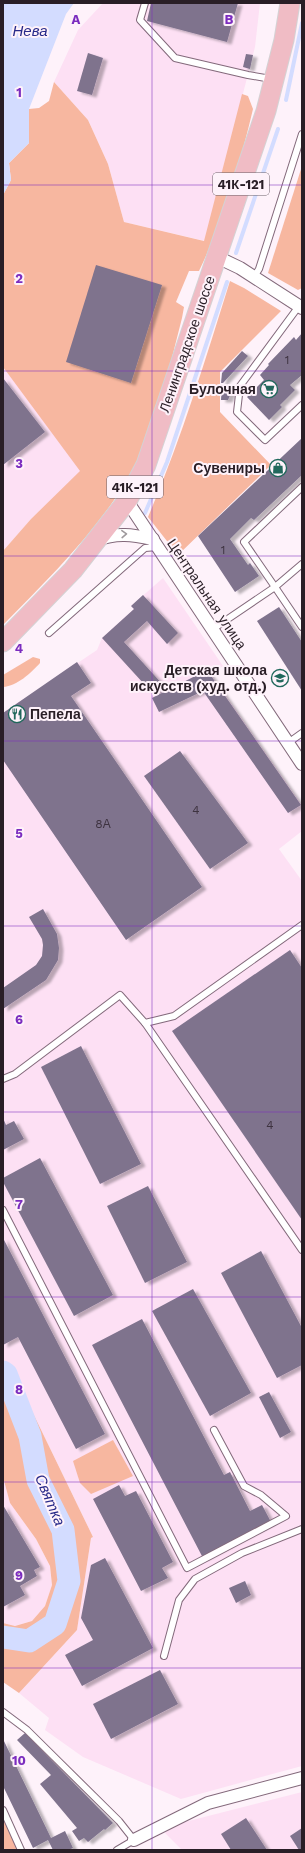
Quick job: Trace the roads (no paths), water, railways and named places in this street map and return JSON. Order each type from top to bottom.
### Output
[{"type":"main road","name":"Ленинградское шоссе","points":[[3,642],[73,570],[127,501],[146,465],[217,257],[275,79],[284,40],[290,3]]},
{"type":"street","points":[[217,257],[240,268],[300,307]]},
{"type":"street","name":"Центральная улица","points":[[127,501],[302,764]]},
{"type":"street","points":[[96,541],[108,536],[131,534],[155,543]]},
{"type":"street","points":[[134,1840],[208,1803],[302,1778]]},
{"type":"lane","points":[[145,3],[140,20],[175,58],[248,75],[275,79]]},
{"type":"lane","points":[[254,277],[259,269],[302,134]]},
{"type":"lane","points":[[300,307],[240,386],[238,412],[265,440],[302,405]]},
{"type":"lane","points":[[302,487],[244,542],[302,627]]},
{"type":"lane","points":[[49,633],[146,548],[155,543]]},
{"type":"lane","points":[[213,629],[274,587],[302,564]]},
{"type":"lane","points":[[288,743],[302,733]]},
{"type":"lane","points":[[145,1023],[174,1016],[302,925]]},
{"type":"lane","points":[[3,1079],[15,1074],[120,995],[145,1023],[302,1250]]},
{"type":"lane","points":[[3,1210],[187,1568],[286,1516],[261,1495],[244,1486],[214,1430]]},
{"type":"lane","points":[[164,1656],[179,1600],[195,1579],[242,1552],[302,1529]]},
{"type":"lane","points":[[3,1712],[27,1730],[119,1821],[134,1840],[117,1850]]},
{"type":"lane","points":[[3,1810],[21,1850]]},
{"type":"water","name":"Нева","points":[[3,3],[74,3],[66,14],[29,109],[29,143],[9,163],[11,180],[3,195]]},
{"type":"waterway","points":[[286,100],[302,23]]},
{"type":"waterway","points":[[236,253],[278,129]]},
{"type":"waterway","points":[[145,513],[167,462],[227,282]]},
{"type":"waterway","name":"Святка","points":[[3,1372],[6,1374],[30,1436],[38,1480],[63,1530],[69,1581],[55,1624],[29,1641],[3,1637]]},
{"type":"place","name":"Булочная","points":[[269,389]]},
{"type":"place","name":"Сувениры","points":[[278,468]]},
{"type":"place","name":"Детская школа искусств (худ. отд.)","points":[[280,678]]},
{"type":"place","name":"Пепела","points":[[17,714]]}]
